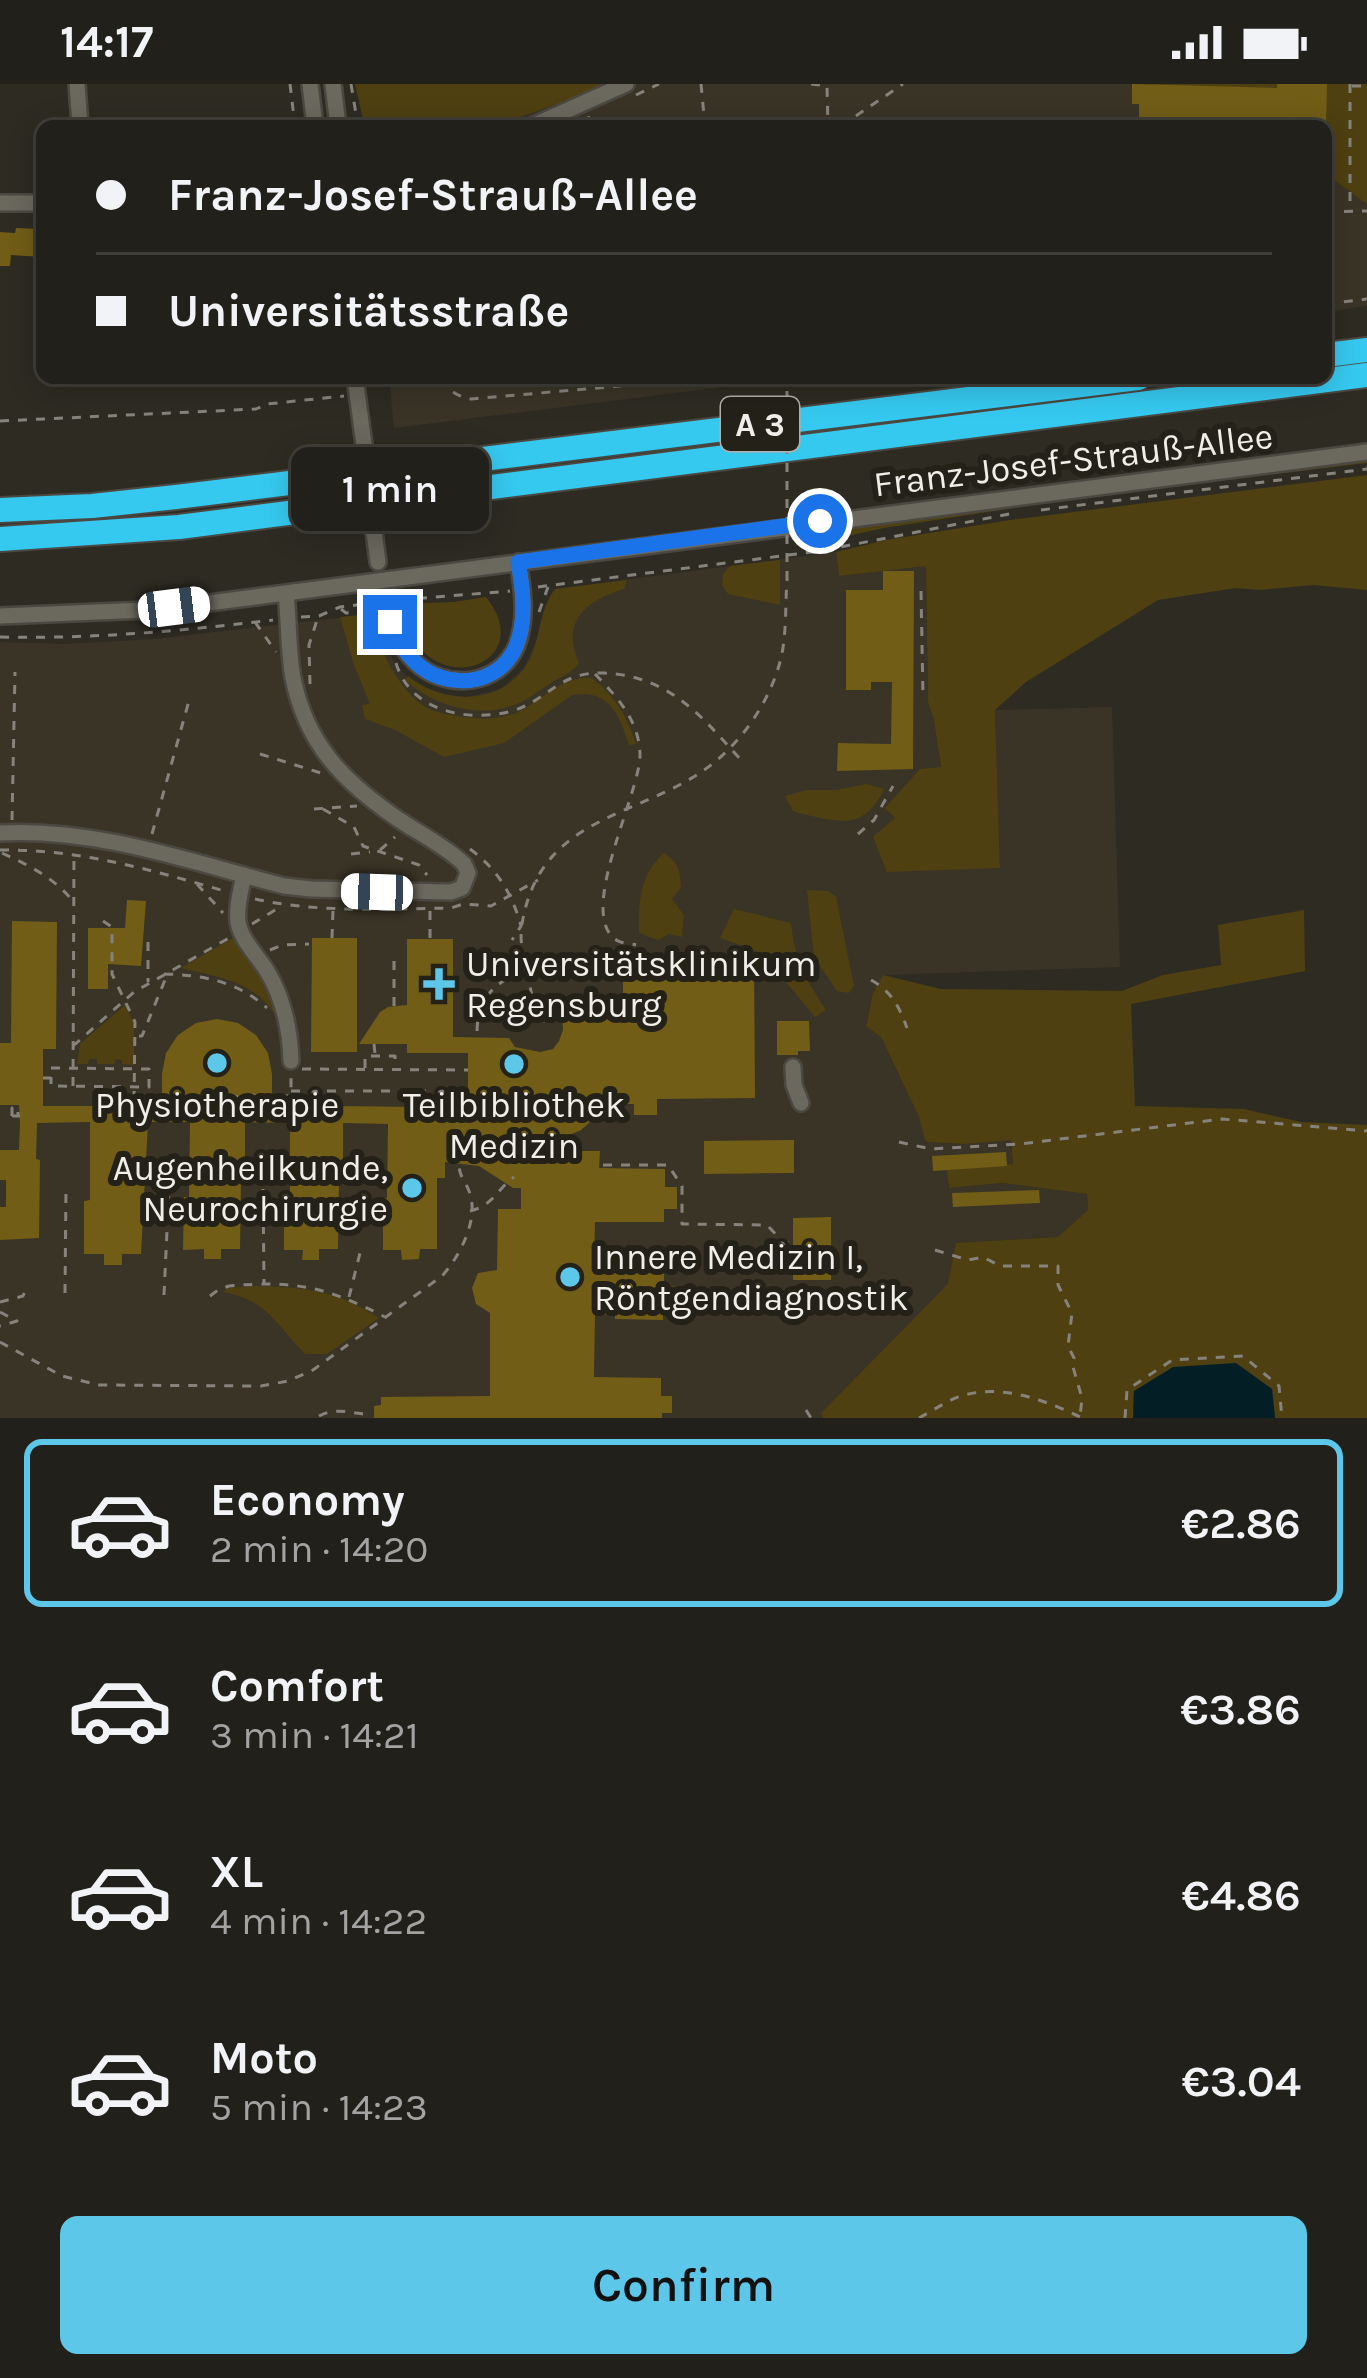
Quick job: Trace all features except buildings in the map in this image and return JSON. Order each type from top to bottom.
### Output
[{"type":"highway","points":[[1332,354],[1367,350]]},
{"type":"highway","name":"A 3","points":[[1332,379],[1367,375]]},
{"type":"highway","name":"A 3","points":[[0,510],[176,497],[1089,384]]},
{"type":"highway","name":"A 3","points":[[0,539],[201,524],[1297,384]]},
{"type":"street","points":[[77,84],[80,120]]},
{"type":"street","points":[[310,84],[314,120]]},
{"type":"street","points":[[333,84],[337,120]]},
{"type":"street","points":[[545,120],[626,84]]},
{"type":"street","points":[[0,203],[36,203]]},
{"type":"street","points":[[356,387],[364,452]]},
{"type":"street","name":"Franz-Josef-Strauß-Allee","points":[[0,616],[146,610],[286,594],[1367,452]]},
{"type":"street","points":[[373,524],[378,562]]},
{"type":"street","points":[[381,605],[412,660],[427,672],[446,680],[488,676],[514,651],[523,619],[518,562]]},
{"type":"street","points":[[6,833],[74,835],[311,890],[429,900],[462,888],[468,873],[464,864],[349,781],[316,740],[292,675],[286,594]]},
{"type":"street","points":[[244,875],[238,910],[241,931],[282,1004],[291,1065]]},
{"type":"street","points":[[793,1067],[801,1103]]},
{"type":"path","points":[[290,84],[294,120]]},
{"type":"path","points":[[351,84],[357,120]]},
{"type":"path","points":[[700,84],[704,120]]},
{"type":"path","points":[[811,84],[827,86],[828,120]]},
{"type":"path","points":[[850,120],[903,84]]},
{"type":"path","points":[[1350,212],[1350,85],[1367,86]]},
{"type":"path","points":[[1332,212],[1367,211]]},
{"type":"path","points":[[1332,303],[1367,298]]},
{"type":"path","points":[[445,384],[457,396],[471,399],[643,384]]},
{"type":"path","points":[[512,940],[550,859],[580,831],[697,774],[730,748],[754,718],[781,660],[787,580],[787,384]]},
{"type":"path","points":[[0,421],[256,409],[356,387]]},
{"type":"path","points":[[1038,510],[1367,469]]},
{"type":"path","points":[[0,637],[160,634],[319,616],[340,607],[346,613],[820,551],[1015,513]]},
{"type":"path","points":[[922,591],[923,697]]},
{"type":"path","points":[[312,696],[309,645],[319,616]]},
{"type":"path","points":[[255,622],[292,675]]},
{"type":"path","points":[[394,656],[400,675],[418,699],[459,713],[515,710],[578,675],[619,674],[663,687],[692,708],[740,759]]},
{"type":"path","points":[[6,833],[15,672]]},
{"type":"path","points":[[594,673],[629,715],[637,734],[639,773],[607,870],[603,912],[611,935],[619,943],[636,945]]},
{"type":"path","points":[[148,849],[190,697]]},
{"type":"path","points":[[260,754],[349,781]]},
{"type":"path","points":[[858,834],[874,820],[893,786]]},
{"type":"path","points":[[314,809],[377,804]]},
{"type":"path","points":[[323,809],[354,827],[363,846],[427,872],[430,939]]},
{"type":"path","points":[[351,854],[385,847],[408,826]]},
{"type":"path","points":[[73,1086],[74,835]]},
{"type":"path","points":[[460,842],[491,867],[510,894],[521,926],[532,996]]},
{"type":"path","points":[[0,852],[36,869],[74,902]]},
{"type":"path","points":[[491,906],[538,880]]},
{"type":"path","points":[[196,883],[241,931]]},
{"type":"path","points":[[73,1046],[148,982],[283,905]]},
{"type":"path","points":[[332,938],[333,909]]},
{"type":"path","points":[[104,921],[112,927],[112,974],[135,1022],[134,1104]]},
{"type":"path","points":[[148,942],[148,982]]},
{"type":"path","points":[[257,956],[282,945],[309,944]]},
{"type":"path","points":[[394,962],[394,1006]]},
{"type":"path","points":[[477,1030],[483,1000],[492,987],[528,972]]},
{"type":"path","points":[[166,974],[227,983],[257,1000],[273,1016]]},
{"type":"path","points":[[135,1036],[142,1036],[166,974]]},
{"type":"path","points":[[871,980],[887,989],[907,1028]]},
{"type":"path","points":[[374,1044],[375,1056]]},
{"type":"path","points":[[365,1070],[365,1056],[395,1056],[394,1070]]},
{"type":"path","points":[[235,1104],[237,1095],[291,1096],[291,1065],[468,1070]]},
{"type":"path","points":[[51,1068],[73,1068],[149,1069],[149,1087],[51,1086],[51,1068]]},
{"type":"path","points":[[43,1078],[51,1078]]},
{"type":"path","points":[[333,1105],[335,1090]]},
{"type":"path","points":[[291,1091],[468,1091]]},
{"type":"path","points":[[0,1117],[18,1117],[18,1108],[12,1108],[12,1116],[20,1116]]},
{"type":"path","points":[[899,1142],[931,1149],[1020,1144],[1222,1120],[1367,1131]]},
{"type":"path","points":[[0,1342],[62,1376],[99,1385],[261,1386],[288,1381],[313,1370],[452,1265],[466,1239],[470,1211],[470,1192],[459,1178],[459,1163]]},
{"type":"path","points":[[603,1165],[668,1165],[682,1186],[682,1224],[766,1225],[784,1243],[793,1243]]},
{"type":"path","points":[[470,1211],[502,1193],[514,1177]]},
{"type":"path","points":[[64,1293],[66,1186]]},
{"type":"path","points":[[164,1295],[169,1187]]},
{"type":"path","points":[[263,1189],[264,1285]]},
{"type":"path","points":[[349,1298],[361,1249]]},
{"type":"path","points":[[919,1418],[953,1400],[985,1391],[1036,1398],[1081,1418],[1082,1398],[1068,1346],[1072,1313],[1058,1285],[1058,1266],[1000,1266],[983,1257],[968,1260],[935,1250]]},
{"type":"path","points":[[210,1296],[229,1286],[319,1288],[386,1317]]},
{"type":"path","points":[[0,1302],[23,1296],[26,1289]]},
{"type":"path","points":[[0,1312],[17,1321],[0,1326]]},
{"type":"path","points":[[1125,1418],[1127,1390],[1172,1360],[1243,1356],[1279,1387],[1282,1418]]},
{"type":"path","points":[[806,1410],[811,1418]]},
{"type":"path","points":[[319,1416],[342,1411],[363,1414]]},
{"type":"shaded area","points":[[355,84],[1367,84],[1367,306],[1332,311],[1332,120],[363,120]]},
{"type":"shaded area","points":[[355,84],[602,84],[512,120],[364,120]]},
{"type":"shaded area","points":[[1132,84],[1367,84],[1367,204],[1332,178],[1332,120],[1139,120],[1139,104],[1132,104]]},
{"type":"shaded area","points":[[390,384],[749,384],[394,428]]},
{"type":"shaded area","points":[[1367,456],[1367,463],[1079,498],[829,540],[842,530],[986,507]]},
{"type":"shaded area","points":[[1367,475],[1367,590],[1313,585],[1236,588],[1158,600],[1026,682],[995,710],[1000,868],[887,872],[873,837],[895,818],[885,808],[920,769],[941,767],[928,702],[926,566],[839,576],[836,552],[1010,520]]},
{"type":"shaded area","name":"Universitätsklinikum Regensburg","points":[[836,552],[839,576],[926,565],[928,702],[941,768],[885,807],[895,818],[1000,868],[995,710],[1112,707],[1120,967],[883,975],[873,993],[866,1025],[881,1037],[927,1142],[1011,1139],[1013,1164],[948,1170],[949,1188],[1002,1183],[1087,1194],[1088,1210],[1058,1237],[956,1243],[949,1284],[821,1413],[823,1418],[0,1418],[0,642],[154,639],[373,614],[387,651],[403,673],[437,694],[467,697],[501,689],[524,668],[555,589]]},
{"type":"shaded area","points":[[780,560],[780,605],[728,594],[722,585],[730,566]]},
{"type":"shaded area","points":[[627,580],[624,589],[598,599],[580,615],[573,636],[576,667],[518,703],[486,711],[456,707],[405,680],[408,676],[439,693],[456,696],[490,693],[506,686],[530,659],[555,589]]},
{"type":"shaded area","points":[[486,597],[499,621],[499,642],[489,657],[472,666],[451,667],[430,657],[412,637],[399,604],[454,602]]},
{"type":"shaded area","points":[[369,614],[398,679],[427,708],[463,717],[504,716],[562,684],[592,678],[619,707],[636,744],[629,745],[622,724],[604,700],[585,694],[572,695],[504,743],[444,757],[365,719],[362,705],[370,704],[340,617]]},
{"type":"shaded area","points":[[866,784],[884,789],[867,812],[848,820],[798,813],[785,796],[807,790]]},
{"type":"shaded area","points":[[664,853],[678,867],[681,888],[672,899],[684,915],[682,937],[669,934],[658,940],[639,933],[639,910],[645,880]]},
{"type":"shaded area","points":[[807,890],[828,891],[836,897],[854,986],[849,993],[837,991],[814,957]]},
{"type":"shaded area","points":[[734,909],[791,923],[802,969],[826,1010],[815,1017],[762,953],[720,938]]},
{"type":"shaded area","points":[[1304,910],[1305,971],[1131,1004],[1135,1106],[1244,1109],[1301,1122],[1367,1125],[1367,1418],[1275,1418],[1272,1389],[1134,1391],[1133,1418],[823,1418],[821,1413],[948,1284],[956,1243],[1058,1237],[1088,1210],[1087,1194],[1002,1183],[949,1188],[947,1170],[1013,1164],[1011,1140],[926,1142],[881,1037],[866,1026],[873,993],[883,975],[941,989],[1122,991],[1163,975],[1221,965],[1218,925]]},
{"type":"shaded area","points":[[240,934],[263,967],[283,1026],[262,1000],[239,984],[181,968]]},
{"type":"shaded area","points":[[125,1005],[134,1023],[134,1065],[115,1059],[114,1064],[89,1059],[88,1064],[77,1064],[80,1044]]},
{"type":"shaded area","points":[[254,1286],[319,1292],[379,1318],[327,1354],[305,1354],[261,1307],[223,1292]]},
{"type":"water","points":[[1236,1363],[1272,1389],[1275,1418],[1133,1418],[1134,1391],[1173,1367]]},
{"type":"place","name":"Universitätsklinikum Regensburg","points":[[439,984]]},
{"type":"place","name":"Physiotherapie","points":[[217,1063]]},
{"type":"place","name":"Teilbibliothek Medizin","points":[[514,1064]]},
{"type":"place","name":"Augenheilkunde, Neurochirurgie","points":[[412,1188]]},
{"type":"place","name":"Innere Medizin I, Röntgendiagnostik","points":[[570,1277]]},
{"type":"route","points":[[390,622],[412,660],[427,672],[446,680],[488,676],[508,661],[519,639],[523,619],[518,562],[820,521]]}]
